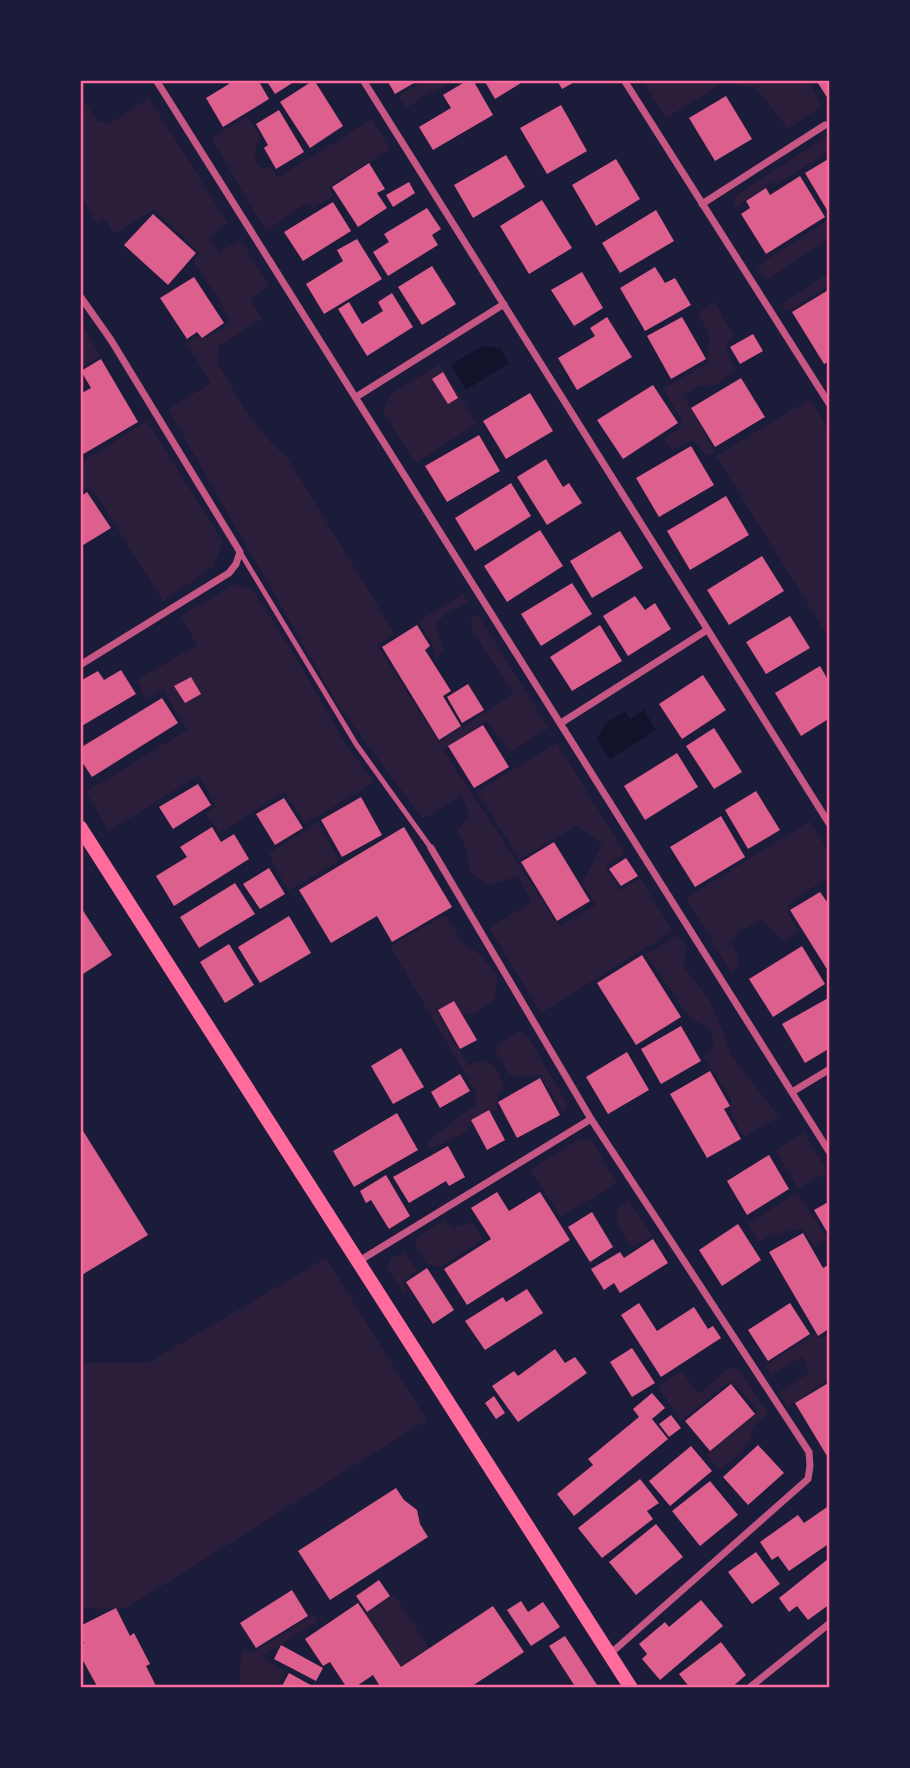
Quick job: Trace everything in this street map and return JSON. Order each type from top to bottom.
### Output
[{"type":"main road","points":[[80,827],[631,1688]]},
{"type":"street","points":[[156,80],[830,1153]]},
{"type":"street","points":[[363,80],[830,825]]},
{"type":"street","points":[[624,80],[830,405]]},
{"type":"street","points":[[702,204],[825,125]]},
{"type":"street","points":[[80,296],[111,340],[240,552],[229,573],[80,665]]},
{"type":"street","points":[[356,397],[504,304]]},
{"type":"street","points":[[561,723],[707,630]]},
{"type":"street","points":[[431,848],[592,1119],[809,1452],[808,1479],[610,1654]]},
{"type":"street","points":[[792,1092],[830,1069]]},
{"type":"street","points":[[359,1261],[592,1119]]},
{"type":"street","points":[[749,1688],[830,1623]]},
{"type":"lane","points":[[240,552],[356,744],[431,848]]},
{"type":"shaded area","points":[[425,80],[456,81],[422,97],[407,108],[399,96]]},
{"type":"shaded area","points":[[643,81],[726,81],[666,118]]},
{"type":"shaded area","points":[[732,81],[808,81],[822,106],[788,129],[756,88],[739,86]]},
{"type":"shaded area","points":[[80,93],[97,121],[109,124],[149,98],[228,223],[209,238],[219,252],[241,240],[269,285],[250,300],[262,319],[219,346],[218,363],[245,410],[273,445],[287,457],[395,634],[377,645],[439,742],[513,694],[472,629],[471,618],[477,614],[549,728],[510,752],[487,721],[443,750],[559,926],[596,905],[582,883],[602,845],[577,826],[519,859],[477,791],[557,743],[625,853],[605,866],[619,889],[614,893],[640,878],[673,931],[541,1013],[489,928],[532,902],[518,876],[488,886],[469,871],[466,848],[457,830],[470,815],[461,796],[423,819],[338,705],[168,409],[211,383],[186,343],[197,336],[204,338],[223,328],[229,320],[194,262],[199,252],[154,210],[114,234],[105,219],[97,224],[81,196]]},
{"type":"shaded area","points":[[248,116],[261,139],[254,154],[256,161],[262,169],[270,166],[278,178],[372,119],[390,149],[329,187],[334,196],[313,208],[307,203],[266,231],[211,138]]},
{"type":"shaded area","points":[[826,137],[829,141],[829,152],[777,184],[772,182],[734,209],[735,196]]},
{"type":"shaded area","points":[[829,219],[829,239],[767,280],[757,266]]},
{"type":"shaded area","points":[[829,273],[829,285],[787,312],[781,305]]},
{"type":"shaded area","points":[[714,301],[734,336],[728,341],[726,350],[736,370],[717,384],[700,386],[684,396],[715,452],[708,456],[692,440],[671,450],[664,439],[679,428],[682,421],[663,388],[707,364],[709,335],[698,313]]},
{"type":"shaded area","points":[[81,323],[101,357],[82,367],[81,371]]},
{"type":"shaded area","points":[[483,346],[500,348],[509,363],[466,390],[451,365]]},
{"type":"shaded area","points":[[440,364],[477,424],[415,463],[383,411],[391,394]]},
{"type":"shaded area","points":[[810,399],[829,430],[829,638],[716,456]]},
{"type":"shaded area","points":[[147,421],[223,542],[213,567],[163,601],[91,487],[81,492],[81,463]]},
{"type":"shaded area","points":[[235,584],[253,590],[346,745],[374,782],[305,824],[285,792],[220,833],[205,814],[216,807],[199,775],[109,831],[86,792],[187,730],[163,690],[146,699],[137,680],[197,645],[181,616]]},
{"type":"shaded area","points":[[463,594],[468,603],[450,611],[435,624],[444,651],[436,659],[432,644],[418,621]]},
{"type":"shaded area","points":[[644,710],[656,730],[610,759],[597,739],[605,724],[625,711],[630,719]]},
{"type":"shaded area","points":[[810,821],[829,853],[829,882],[822,881],[788,905],[788,913],[799,932],[785,941],[761,920],[741,930],[731,942],[738,956],[738,968],[731,972],[686,898]]},
{"type":"shaded area","points":[[318,822],[339,861],[288,891],[269,854]]},
{"type":"shaded area","points":[[445,915],[464,944],[477,952],[497,975],[495,1000],[477,1012],[466,1015],[435,1008],[469,1067],[472,1063],[487,1060],[497,1070],[505,1090],[498,1094],[497,1109],[468,1127],[466,1132],[431,1149],[426,1146],[435,1135],[475,1105],[476,1092],[390,946]]},
{"type":"shaded area","points":[[678,935],[687,949],[683,966],[707,996],[730,1053],[779,1117],[744,1137],[730,1112],[731,1099],[704,1057],[713,1047],[711,1029],[689,1018],[646,954]]},
{"type":"shaded area","points":[[519,1031],[528,1036],[567,1104],[563,1113],[539,1075],[520,1077],[509,1074],[495,1050],[499,1043]]},
{"type":"shaded area","points":[[804,1132],[828,1172],[799,1189],[776,1151]]},
{"type":"shaded area","points":[[581,1138],[593,1142],[617,1183],[561,1217],[530,1170]]},
{"type":"shaded area","points":[[798,1193],[827,1239],[814,1247],[802,1228],[772,1235],[758,1242],[748,1223]]},
{"type":"shaded area","points":[[628,1199],[652,1236],[631,1248],[618,1224],[616,1211]]},
{"type":"shaded area","points":[[445,1219],[452,1228],[472,1222],[483,1239],[439,1268],[426,1263],[415,1247],[416,1239]]},
{"type":"shaded area","points":[[405,1252],[417,1271],[402,1282],[407,1291],[405,1296],[387,1268],[391,1258]]},
{"type":"shaded area","points":[[326,1258],[427,1420],[123,1609],[81,1608],[81,1363],[148,1363]]},
{"type":"shaded area","points":[[829,1333],[829,1378],[787,1408],[779,1392],[809,1373],[802,1357],[771,1376],[765,1366],[814,1334],[819,1339]]},
{"type":"shaded area","points":[[729,1368],[739,1369],[768,1413],[753,1427],[749,1441],[741,1452],[719,1470],[707,1454],[757,1410],[733,1383],[729,1382],[680,1421],[658,1386],[681,1371],[699,1394]]},
{"type":"shaded area","points":[[394,1594],[429,1648],[401,1667],[365,1614]]},
{"type":"shaded area","points":[[314,1614],[318,1621],[261,1657],[285,1671],[277,1687],[239,1687],[242,1648],[252,1653]]},
{"type":"building","points":[[227,80],[258,80],[269,99],[223,127],[206,98],[229,84]]},
{"type":"building","points":[[266,80],[297,80],[275,94]]},
{"type":"building","points":[[314,80],[343,126],[310,148],[280,102]]},
{"type":"building","points":[[387,80],[419,80],[395,94]]},
{"type":"building","points":[[468,80],[473,80],[493,115],[433,150],[419,127],[451,108],[443,95]]},
{"type":"building","points":[[484,80],[526,80],[495,99]]},
{"type":"building","points":[[557,80],[578,80],[562,89]]},
{"type":"building","points":[[816,80],[830,80],[830,102]]},
{"type":"building","points":[[726,96],[752,139],[715,161],[689,118]]},
{"type":"building","points":[[561,105],[587,151],[547,174],[520,128]]},
{"type":"building","points":[[279,110],[304,152],[276,169],[264,148],[268,145],[256,124]]},
{"type":"building","points":[[506,155],[525,187],[473,218],[454,185]]},
{"type":"building","points":[[830,158],[830,208],[827,210],[805,173]]},
{"type":"building","points":[[616,159],[640,199],[596,226],[572,185]]},
{"type":"building","points":[[369,163],[385,189],[377,193],[387,208],[358,227],[332,187]]},
{"type":"building","points":[[800,176],[825,217],[766,254],[741,214],[750,208],[746,201],[766,188],[770,195]]},
{"type":"building","points":[[409,182],[415,193],[393,207],[386,195]]},
{"type":"building","points":[[542,200],[572,248],[529,274],[500,226]]},
{"type":"building","points":[[333,202],[351,231],[303,261],[284,232]]},
{"type":"building","points":[[427,208],[441,229],[432,235],[438,245],[388,276],[373,252],[389,242],[384,234]]},
{"type":"building","points":[[656,210],[674,241],[620,273],[602,243]]},
{"type":"building","points":[[153,214],[196,253],[168,285],[124,245]]},
{"type":"building","points":[[357,239],[382,279],[324,314],[306,284],[343,261],[337,250]]},
{"type":"building","points":[[432,266],[456,304],[422,325],[398,287]]},
{"type":"building","points":[[655,267],[665,283],[675,278],[691,305],[645,331],[620,288]]},
{"type":"building","points":[[582,272],[603,308],[574,326],[551,290]]},
{"type":"building","points":[[194,277],[224,323],[202,338],[197,332],[187,339],[160,298]]},
{"type":"building","points":[[830,289],[830,361],[824,364],[792,312]]},
{"type":"building","points":[[392,293],[413,327],[367,356],[338,309],[349,302],[362,324],[383,311],[378,302]]},
{"type":"building","points":[[607,317],[632,357],[577,390],[558,358],[595,336],[590,328]]},
{"type":"building","points":[[682,317],[706,359],[671,379],[647,336]]},
{"type":"building","points":[[753,334],[763,351],[740,364],[730,347]]},
{"type":"building","points":[[101,359],[138,422],[80,456],[80,394],[91,388],[81,371]]},
{"type":"building","points":[[443,372],[458,398],[448,404],[432,379]]},
{"type":"building","points":[[741,378],[765,417],[715,447],[691,408]]},
{"type":"building","points":[[653,385],[678,423],[623,459],[597,420]]},
{"type":"building","points":[[530,393],[553,431],[506,459],[483,421]]},
{"type":"building","points":[[479,435],[500,471],[447,502],[425,466]]},
{"type":"building","points":[[691,446],[714,485],[659,517],[636,478]]},
{"type":"building","points":[[546,459],[563,487],[569,483],[582,503],[547,525],[517,477]]},
{"type":"building","points":[[511,483],[531,516],[475,551],[455,518]]},
{"type":"building","points":[[87,492],[111,528],[80,547],[80,497]]},
{"type":"building","points":[[726,496],[749,535],[690,570],[667,531]]},
{"type":"building","points":[[540,530],[563,566],[507,602],[484,566]]},
{"type":"building","points":[[620,531],[643,568],[592,598],[570,561]]},
{"type":"building","points":[[762,556],[784,591],[729,625],[707,590]]},
{"type":"building","points":[[572,583],[592,614],[541,646],[521,614]]},
{"type":"building","points":[[635,596],[645,610],[655,603],[671,629],[628,656],[603,616]]},
{"type":"building","points":[[790,616],[810,648],[766,674],[746,642]]},
{"type":"building","points":[[417,625],[430,646],[425,650],[451,691],[443,696],[461,726],[439,740],[382,647]]},
{"type":"building","points":[[600,625],[622,661],[572,691],[550,657]]},
{"type":"building","points":[[820,666],[828,680],[830,679],[830,718],[801,736],[775,693]]},
{"type":"building","points":[[121,670],[136,694],[80,727],[80,681],[98,671],[104,680]]},
{"type":"building","points":[[703,675],[726,710],[682,739],[659,704]]},
{"type":"building","points":[[191,677],[201,694],[185,703],[174,686]]},
{"type":"building","points":[[468,684],[484,710],[462,723],[447,697]]},
{"type":"building","points":[[162,698],[178,723],[92,777],[80,759],[80,748]]},
{"type":"building","points":[[483,725],[509,767],[474,788],[448,746]]},
{"type":"building","points":[[714,728],[742,772],[714,789],[686,746]]},
{"type":"building","points":[[677,753],[698,787],[645,820],[624,786]]},
{"type":"building","points":[[198,784],[211,805],[173,829],[159,807]]},
{"type":"building","points":[[756,791],[780,830],[748,849],[725,810]]},
{"type":"building","points":[[361,797],[382,835],[342,857],[321,820]]},
{"type":"building","points":[[284,798],[303,828],[275,845],[256,814]]},
{"type":"building","points":[[721,816],[745,857],[695,887],[670,847]]},
{"type":"building","points":[[212,827],[221,842],[234,834],[249,859],[174,906],[156,876],[187,857],[180,847]]},
{"type":"building","points":[[404,827],[452,907],[392,942],[377,916],[331,943],[299,890]]},
{"type":"building","points":[[554,842],[590,901],[557,921],[521,862]]},
{"type":"building","points":[[626,858],[638,876],[621,886],[609,869]]},
{"type":"building","points":[[269,868],[285,894],[260,909],[243,884]]},
{"type":"building","points":[[235,883],[255,914],[199,948],[180,917]]},
{"type":"building","points":[[820,892],[830,906],[830,974],[790,910]]},
{"type":"building","points":[[80,906],[112,955],[80,976]]},
{"type":"building","points":[[289,916],[311,953],[260,983],[238,947]]},
{"type":"building","points":[[229,944],[254,985],[225,1003],[200,962]]},
{"type":"building","points":[[802,946],[825,984],[773,1017],[749,979]]},
{"type":"building","points":[[642,955],[681,1017],[636,1045],[597,983]]},
{"type":"building","points":[[830,997],[830,1048],[805,1063],[782,1024]]},
{"type":"building","points":[[454,1001],[477,1040],[460,1049],[438,1010]]},
{"type":"building","points":[[681,1026],[701,1061],[661,1084],[641,1049]]},
{"type":"building","points":[[401,1048],[424,1087],[393,1104],[371,1066]]},
{"type":"building","points":[[627,1052],[649,1090],[608,1114],[586,1077]]},
{"type":"building","points":[[710,1071],[730,1106],[724,1109],[741,1139],[707,1158],[670,1094]]},
{"type":"building","points":[[460,1074],[470,1091],[440,1108],[431,1092]]},
{"type":"building","points":[[540,1078],[560,1115],[517,1138],[498,1102]]},
{"type":"building","points":[[489,1110],[505,1140],[487,1150],[471,1120]]},
{"type":"building","points":[[397,1113],[418,1150],[354,1187],[333,1151]]},
{"type":"building","points":[[80,1126],[148,1235],[80,1276]]},
{"type":"building","points":[[448,1146],[465,1177],[449,1186],[446,1181],[409,1203],[393,1177]]},
{"type":"building","points":[[769,1155],[789,1189],[747,1215],[727,1181]]},
{"type":"building","points":[[386,1175],[410,1216],[389,1229],[371,1200],[366,1203],[360,1191]]},
{"type":"building","points":[[497,1192],[509,1211],[540,1192],[570,1240],[467,1305],[444,1269],[491,1239],[471,1208]]},
{"type":"building","points":[[830,1201],[830,1237],[814,1210]]},
{"type":"building","points":[[592,1212],[613,1247],[590,1262],[568,1227]]},
{"type":"building","points":[[738,1224],[761,1260],[722,1286],[699,1250]]},
{"type":"building","points":[[803,1233],[823,1268],[830,1264],[830,1328],[818,1336],[769,1252]]},
{"type":"building","points":[[653,1239],[668,1263],[620,1293],[614,1283],[604,1290],[591,1269],[620,1252],[624,1258]]},
{"type":"building","points":[[427,1268],[454,1310],[433,1324],[406,1282]]},
{"type":"building","points":[[527,1289],[543,1313],[485,1350],[465,1321],[503,1297],[506,1302]]},
{"type":"building","points":[[639,1303],[657,1331],[694,1307],[708,1329],[713,1326],[721,1338],[661,1377],[621,1315]]},
{"type":"building","points":[[790,1303],[810,1334],[768,1361],[748,1330]]},
{"type":"building","points":[[632,1348],[655,1383],[632,1397],[610,1362]]},
{"type":"building","points":[[555,1349],[565,1363],[575,1357],[587,1373],[518,1422],[492,1386],[514,1371],[518,1376]]},
{"type":"building","points":[[830,1382],[830,1454],[827,1456],[795,1403]]},
{"type":"building","points":[[731,1384],[755,1414],[710,1451],[685,1421]]},
{"type":"building","points":[[652,1393],[665,1408],[652,1419],[668,1439],[574,1516],[557,1494],[593,1465],[588,1459],[639,1417],[633,1409]]},
{"type":"building","points":[[494,1396],[505,1413],[496,1419],[485,1403]]},
{"type":"building","points":[[671,1415],[681,1428],[669,1437],[659,1424]]},
{"type":"building","points":[[758,1445],[784,1473],[748,1505],[723,1477]]},
{"type":"building","points":[[691,1446],[712,1471],[670,1506],[649,1481]]},
{"type":"building","points":[[640,1479],[659,1503],[647,1511],[653,1519],[602,1558],[578,1528]]},
{"type":"building","points":[[710,1481],[738,1515],[700,1546],[672,1511]]},
{"type":"building","points":[[396,1488],[404,1500],[417,1510],[420,1524],[428,1537],[330,1600],[298,1551]]},
{"type":"building","points":[[830,1505],[830,1543],[789,1571],[778,1556],[772,1560],[760,1542],[798,1515],[804,1523]]},
{"type":"building","points":[[656,1524],[683,1557],[636,1595],[609,1562]]},
{"type":"building","points":[[756,1552],[780,1584],[752,1604],[728,1572]]},
{"type":"building","points":[[828,1559],[830,1604],[808,1620],[797,1606],[789,1612],[779,1598]]},
{"type":"building","points":[[379,1580],[390,1596],[367,1612],[356,1596]]},
{"type":"building","points":[[292,1590],[308,1616],[256,1648],[240,1623]]},
{"type":"building","points":[[701,1600],[723,1626],[660,1680],[642,1659],[647,1654],[639,1644],[665,1622],[669,1627]]},
{"type":"building","points":[[521,1601],[528,1612],[543,1602],[560,1627],[531,1646],[507,1610]]},
{"type":"building","points":[[358,1603],[401,1667],[493,1606],[524,1652],[469,1688],[381,1688],[373,1675],[354,1688],[347,1688],[330,1662],[323,1666],[305,1639]]},
{"type":"building","points":[[116,1608],[130,1636],[134,1633],[150,1664],[146,1666],[157,1688],[98,1688],[80,1655],[80,1645],[84,1643],[80,1638],[80,1626]]},
{"type":"building","points":[[565,1636],[599,1688],[576,1688],[549,1646]]},
{"type":"building","points":[[721,1642],[746,1675],[731,1688],[690,1688],[679,1674]]},
{"type":"building","points":[[281,1645],[323,1668],[316,1681],[274,1659]]},
{"type":"building","points":[[289,1673],[316,1688],[281,1688]]}]
